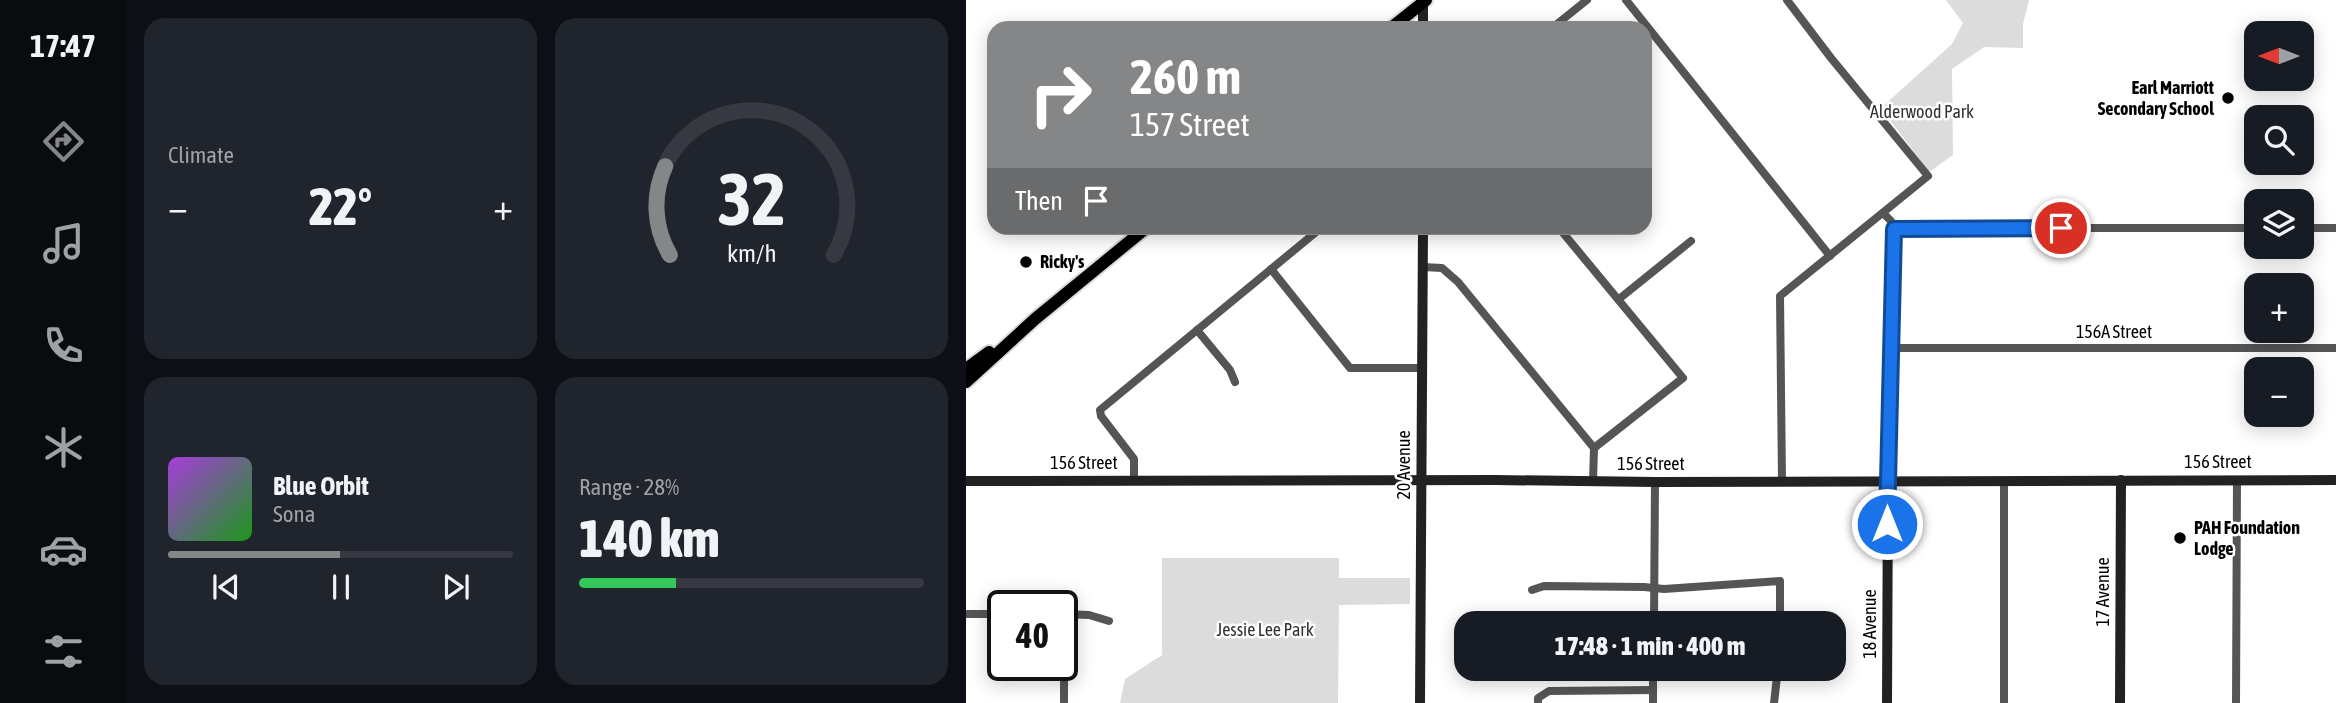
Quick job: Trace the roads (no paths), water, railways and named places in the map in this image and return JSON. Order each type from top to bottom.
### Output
[{"type":"main road","points":[[1400,21],[1424,1]]},
{"type":"main road","points":[[966,369],[1035,318],[1137,235]]},
{"type":"main road","points":[[966,382],[1035,318]]},
{"type":"street","points":[[1561,21],[1587,0]]},
{"type":"street","points":[[1626,0],[1643,21]]},
{"type":"street","points":[[1782,482],[1780,296],[1928,176],[1830,58],[1787,0]]},
{"type":"street","points":[[1423,21],[1424,1]]},
{"type":"street","points":[[1652,33],[1830,256]]},
{"type":"street","points":[[1883,213],[1894,229],[2244,228]]},
{"type":"street","points":[[2314,228],[2336,228]]},
{"type":"street","name":"18 Avenue","points":[[1887,703],[1888,481],[1894,229]]},
{"type":"street","points":[[1134,481],[1134,459],[1101,416],[1100,410],[1312,235]]},
{"type":"street","name":"20 Avenue","points":[[1420,703],[1423,235]]},
{"type":"street","points":[[1565,235],[1683,378],[1594,448]]},
{"type":"street","points":[[1619,299],[1691,241]]},
{"type":"street","points":[[1423,267],[1442,268],[1458,282],[1594,448],[1593,482]]},
{"type":"street","points":[[1271,269],[1350,368],[1422,368]]},
{"type":"street","points":[[1198,330],[1230,370],[1235,382]]},
{"type":"street","name":"156A Street","points":[[1892,348],[2336,348]]},
{"type":"street","name":"17 Avenue","points":[[2120,703],[2121,480]]},
{"type":"street","points":[[2236,703],[2237,480]]},
{"type":"street","name":"156 Street","points":[[966,481],[2336,480]]},
{"type":"street","points":[[2004,481],[2004,703]]},
{"type":"street","points":[[1654,611],[1655,482]]},
{"type":"street","points":[[1532,590],[1544,586],[1664,589],[1780,582],[1780,611]]},
{"type":"street","points":[[966,614],[987,614]]},
{"type":"street","points":[[1078,615],[1109,621]]},
{"type":"street","points":[[1064,681],[1064,703]]},
{"type":"street","points":[[1653,681],[1653,703]]},
{"type":"street","points":[[1774,703],[1777,681]]},
{"type":"street","points":[[1538,703],[1538,698],[1549,691],[1653,690]]},
{"type":"place","name":"Earl Marriott Secondary School","points":[[2228,98]]},
{"type":"place","name":"Ricky's","points":[[1026,262]]},
{"type":"place","name":"PAH Foundation Lodge","points":[[2180,538]]},
{"type":"park label","name":"Alderwood Park","points":[[1922,112]]},
{"type":"park label","name":"Jessie Lee Park","points":[[1265,630]]}]
